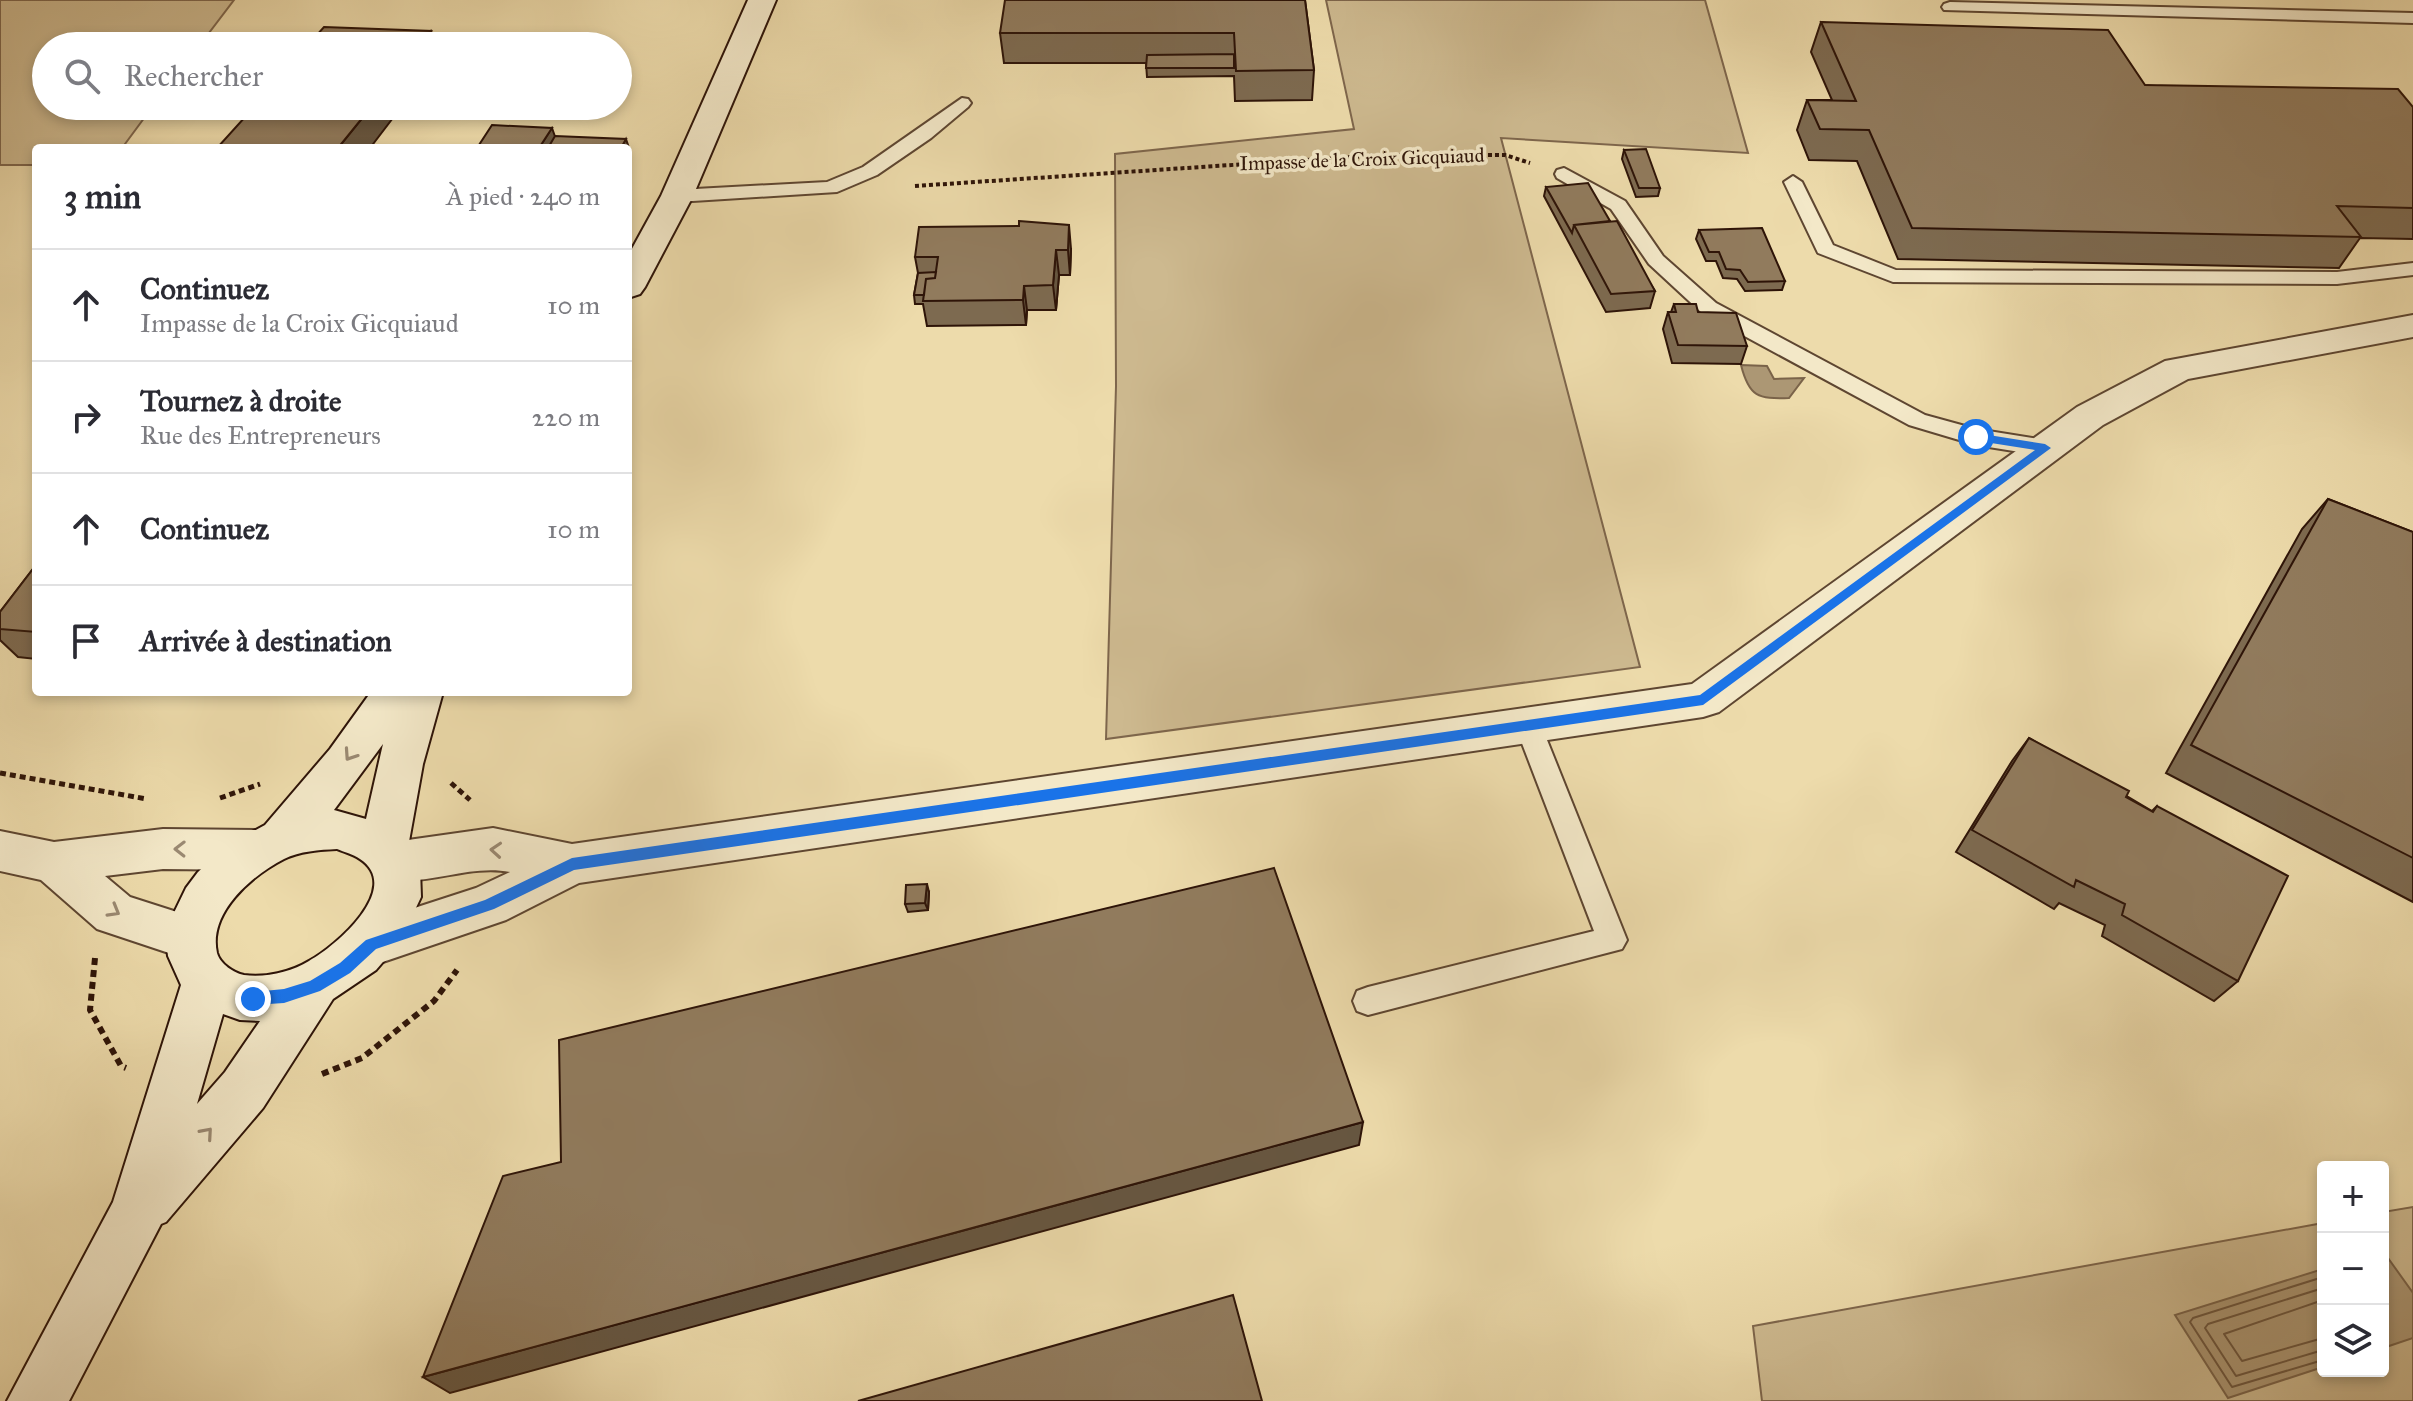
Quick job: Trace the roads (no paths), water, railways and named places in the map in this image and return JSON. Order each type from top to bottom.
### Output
[{"type":"street","points":[[632,280],[677,196],[762,0]]},
{"type":"street","points":[[371,944],[489,905],[572,864],[1703,700],[2090,416],[2178,369],[2411,328]]},
{"type":"street","points":[[0,851],[54,862],[163,849],[270,844],[346,762],[392,696]]},
{"type":"street","points":[[54,862],[114,914],[199,960],[228,994],[253,999],[284,996],[314,986],[345,968],[371,944],[390,916],[398,887],[389,855],[400,764],[420,696]]},
{"type":"street","points":[[37,1401],[137,1213],[174,1085],[199,960],[198,913],[212,889],[232,868],[270,844],[311,830],[340,829],[365,835],[389,855],[493,848],[572,864]]},
{"type":"street","points":[[137,1213],[244,1090],[314,986]]},
{"type":"lane","points":[[1950,7],[2413,18]]},
{"type":"lane","points":[[677,196],[830,188],[870,171],[925,134],[962,103]]},
{"type":"lane","points":[[1564,174],[1618,205],[1656,260],[1709,308],[1917,420],[1976,437],[2045,448]]},
{"type":"lane","points":[[1793,182],[1825,249],[1893,276],[2337,278],[2413,269]]},
{"type":"lane","points":[[1368,1001],[1612,940],[1528,725]]},
{"type":"water","points":[[1741,365],[1767,366],[1774,379],[1804,378],[1789,398],[1770,398],[1752,390]]},
{"type":"water","points":[[2389,1259],[2413,1293],[2413,1338],[2389,1346]]},
{"type":"water","points":[[2317,1271],[2317,1369],[2228,1398],[2175,1315]]}]
